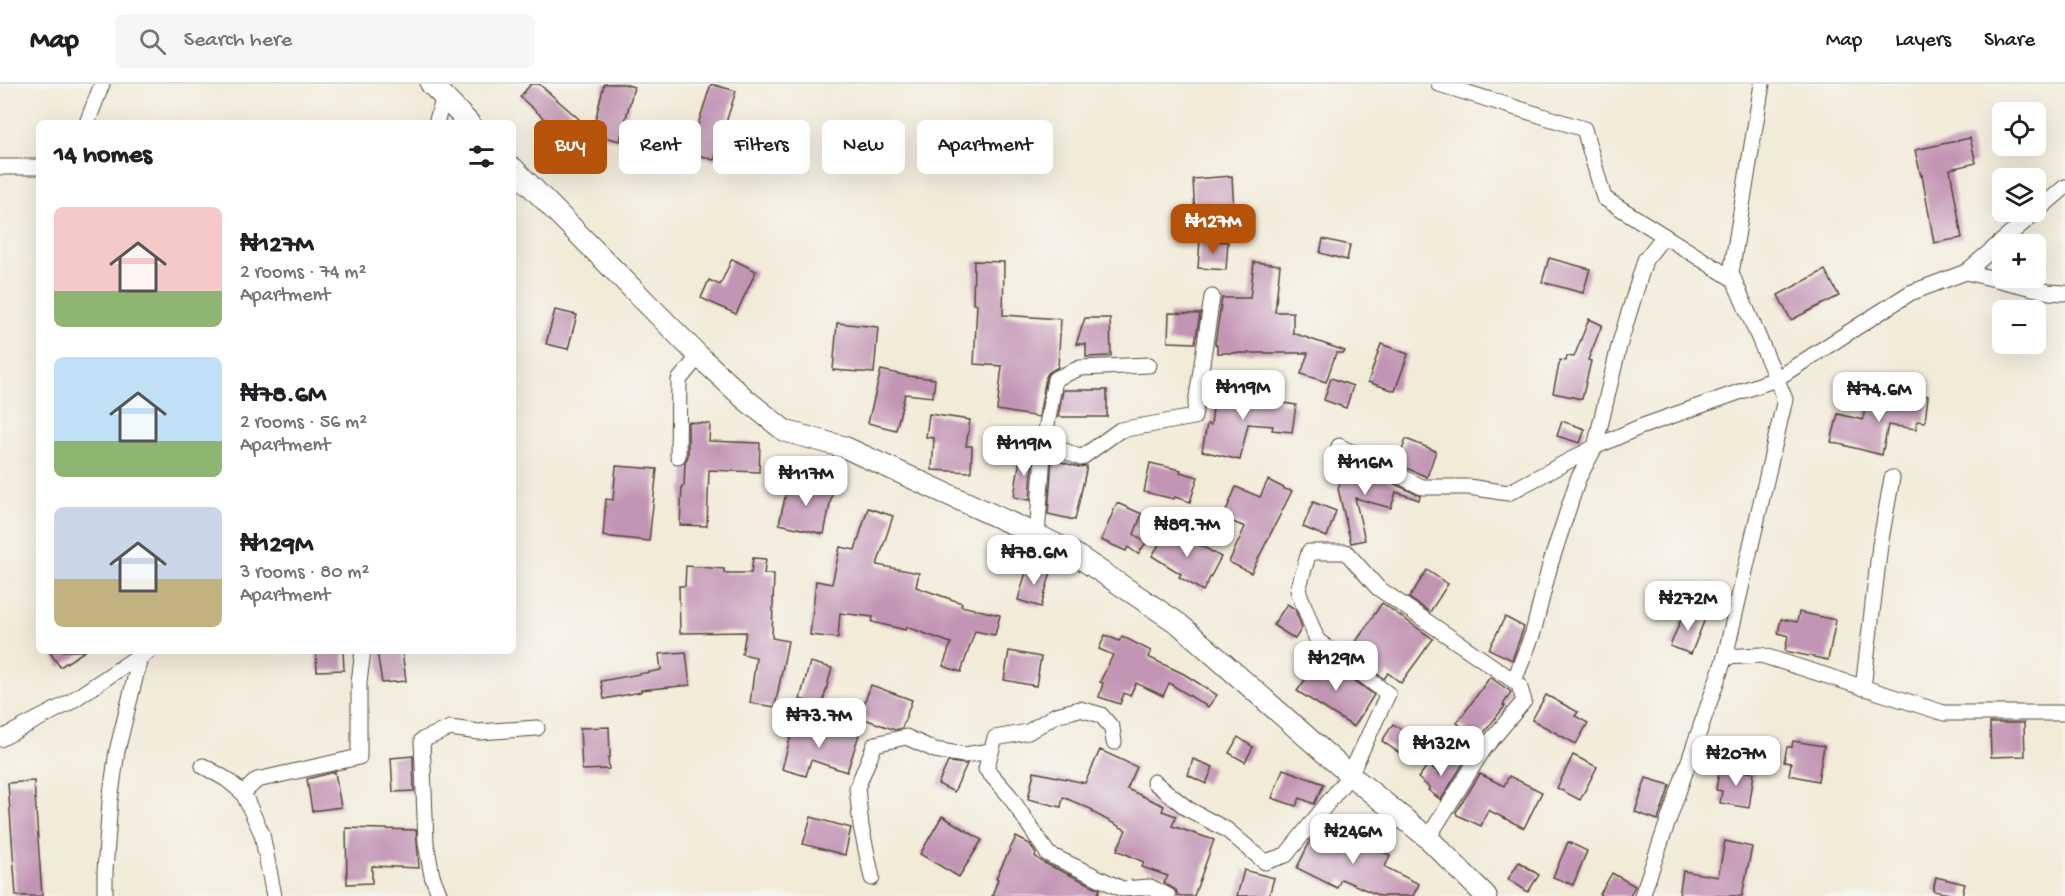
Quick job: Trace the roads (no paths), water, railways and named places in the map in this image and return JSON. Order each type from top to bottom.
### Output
[{"type":"main road","points":[[438,91],[466,120]]},
{"type":"main road","points":[[516,171],[699,356],[745,399],[785,431],[844,447],[1073,553],[1179,624],[1350,775],[1428,838],[1469,888],[1486,896]]},
{"type":"street","points":[[88,120],[102,84]]},
{"type":"street","points":[[1439,84],[1584,129],[1604,198],[1733,279]]},
{"type":"street","points":[[1642,896],[1725,657],[1785,399],[1731,273],[1762,84]]},
{"type":"street","points":[[436,120],[438,91]]},
{"type":"street","points":[[0,167],[36,167]]},
{"type":"street","points":[[1340,446],[1422,488],[1469,487],[1508,493],[1595,447],[1640,427],[1776,379],[1910,293],[1966,272],[2065,187]]},
{"type":"street","points":[[1514,681],[1533,633],[1550,565],[1578,479],[1595,447],[1619,346],[1645,260],[1664,236]]},
{"type":"street","points":[[1966,272],[2049,292],[2065,293]]},
{"type":"street","points":[[1044,442],[1081,458],[1120,430],[1194,417],[1212,297]]},
{"type":"street","points":[[678,456],[679,380],[699,356]]},
{"type":"street","points":[[1037,535],[1044,442],[1055,379],[1080,368],[1149,365]]},
{"type":"street","points":[[1863,688],[1880,545],[1892,478]]},
{"type":"street","points":[[1154,782],[1188,809],[1227,830],[1265,862],[1286,855],[1350,775],[1388,694],[1317,640],[1298,590],[1309,552],[1346,552],[1378,588],[1514,681],[1524,701],[1483,750],[1428,838]]},
{"type":"street","points":[[0,739],[67,704],[142,654]]},
{"type":"street","points":[[105,896],[110,801],[117,751],[140,658],[144,654]]},
{"type":"street","points":[[243,793],[257,780],[359,757],[359,682],[363,654]]},
{"type":"street","points":[[1725,657],[1761,655],[1944,713],[2065,713]]},
{"type":"street","points":[[1114,742],[1112,728],[1101,715],[1080,709],[1056,715],[1028,732],[995,738],[986,769],[1009,795],[1048,854],[1122,889],[1150,887],[1168,896]]},
{"type":"street","points":[[440,896],[432,876],[426,843],[422,740],[450,728],[479,732],[537,728]]},
{"type":"street","points":[[872,878],[861,826],[857,788],[875,744],[906,737],[935,750],[964,755],[991,751]]},
{"type":"street","points":[[203,766],[226,779],[243,793],[262,834],[274,896]]}]
